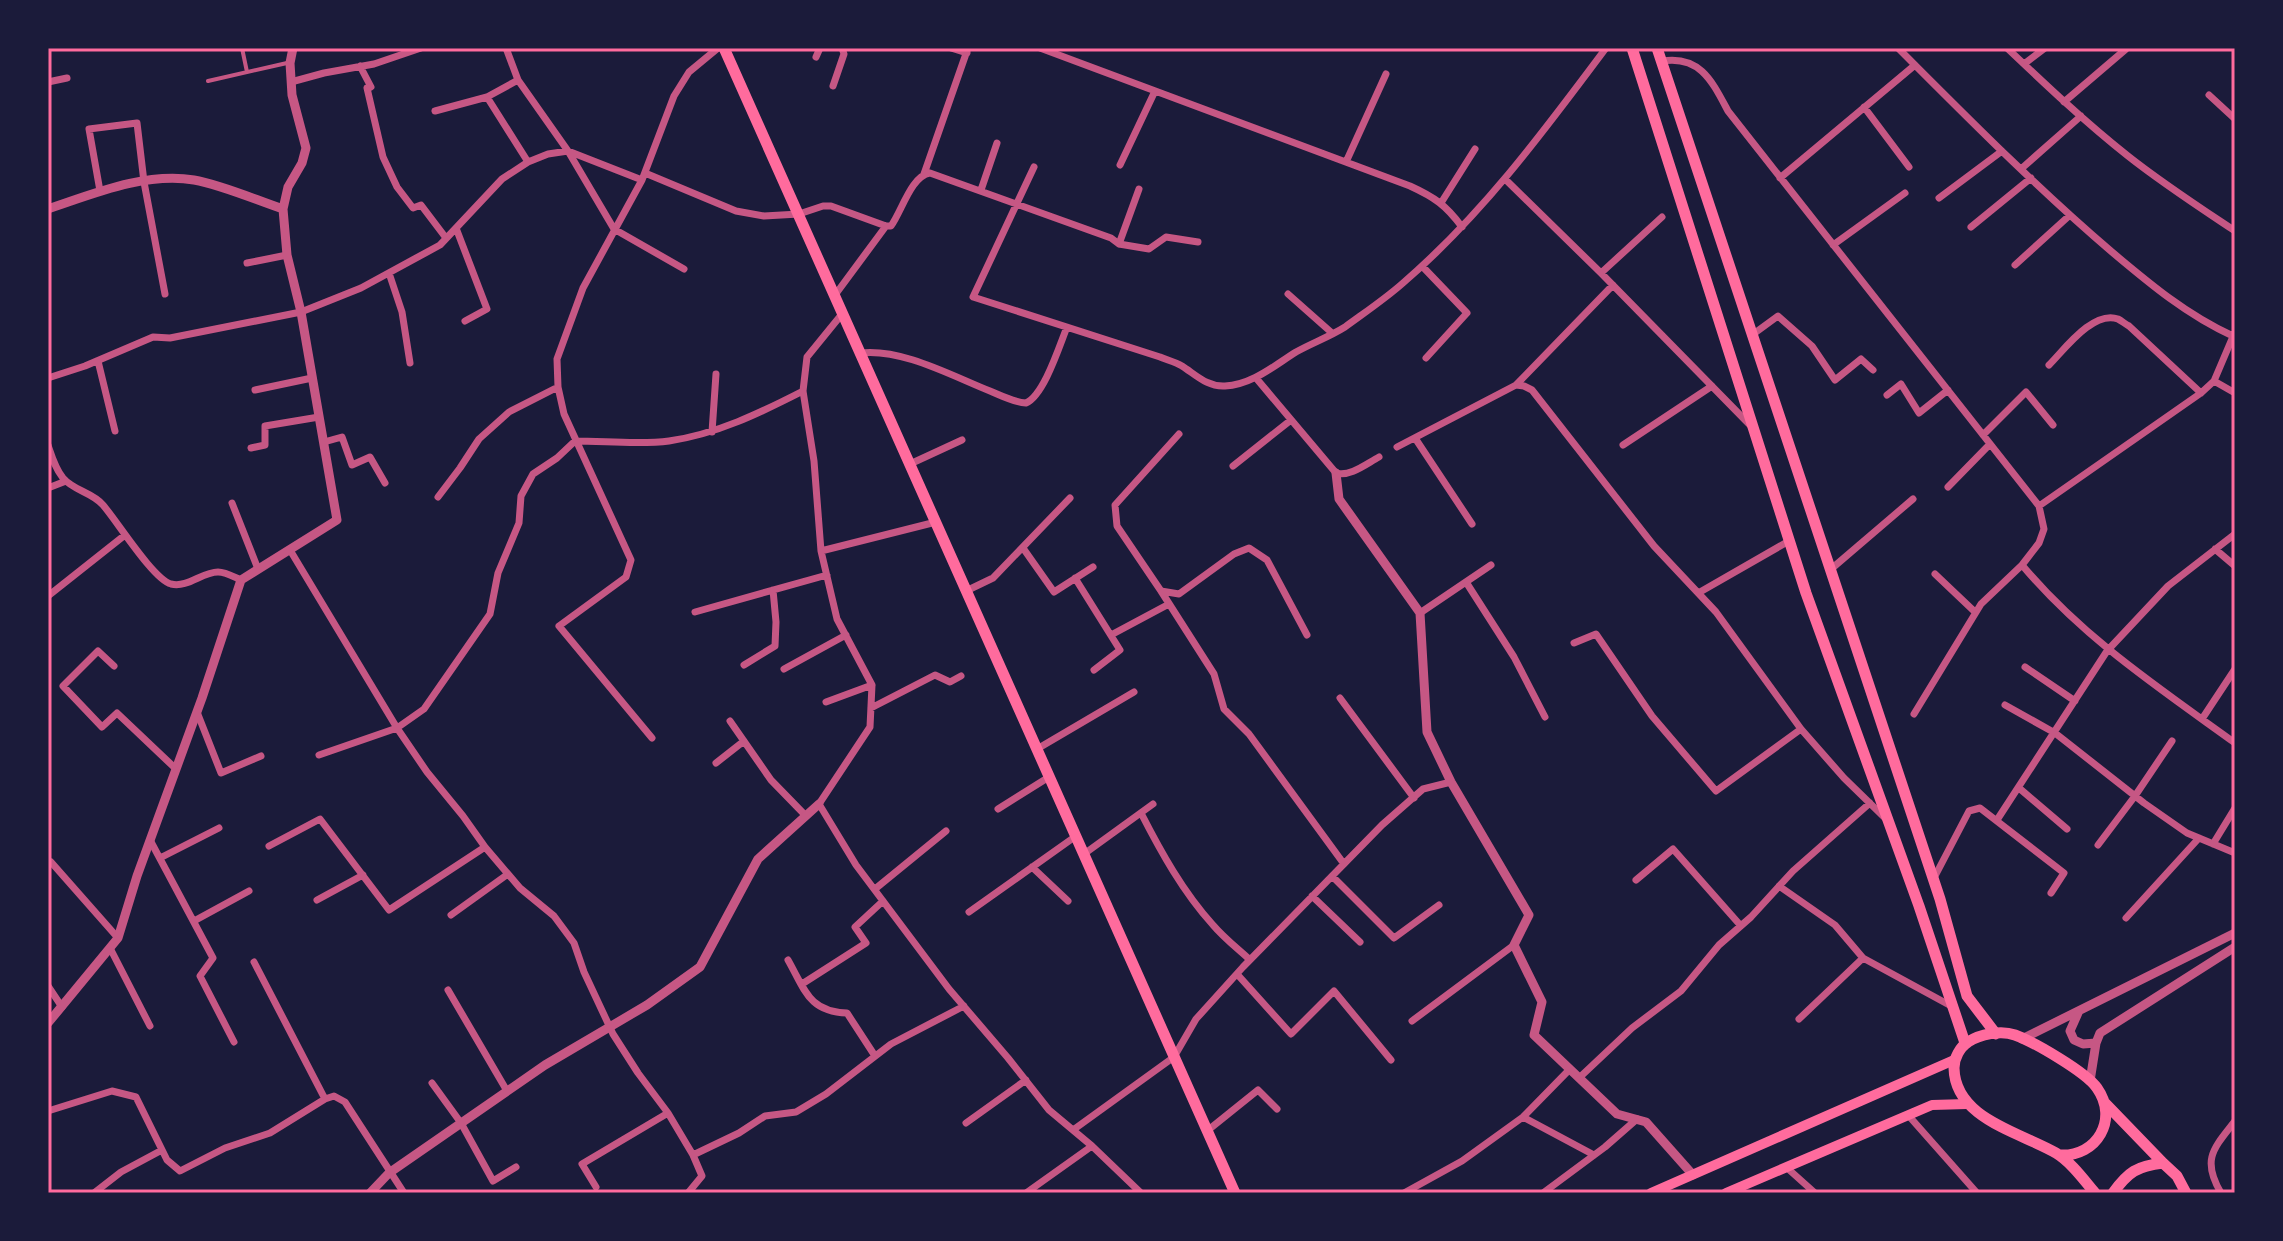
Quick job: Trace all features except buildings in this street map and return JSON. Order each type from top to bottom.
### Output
[{"type":"main road","points":[[724,48],[1235,1193]]},
{"type":"main road","points":[[1632,48],[1811,607],[1965,1043]]},
{"type":"main road","points":[[1657,48],[1933,879],[1967,996],[1996,1034]]},
{"type":"main road","points":[[2105,1103],[2104,1122],[2098,1139],[2085,1151],[2071,1156],[2060,1155],[1992,1122],[1967,1104],[1954,1081],[1954,1060],[1965,1043],[1988,1034],[2013,1034],[2064,1061],[2096,1085],[2105,1103],[2177,1176],[2188,1192]]},
{"type":"main road","points":[[1651,1193],[1954,1060]]},
{"type":"main road","points":[[1726,1193],[1932,1105],[1967,1104]]},
{"type":"main road","points":[[2060,1155],[2095,1193]]},
{"type":"main road","points":[[2113,1193],[2129,1172],[2163,1163]]},
{"type":"street","points":[[48,1023],[118,938],[241,580],[337,520],[301,312],[287,255],[283,209],[288,187],[302,163],[306,148],[292,95],[290,63],[293,48]]},
{"type":"street","points":[[291,82],[374,64],[421,48]]},
{"type":"street","points":[[506,48],[518,80],[568,151],[614,229],[684,269]]},
{"type":"street","points":[[652,738],[559,626],[626,577],[631,560],[564,414],[558,387],[557,359],[583,288],[643,176],[674,96],[689,72],[718,48]]},
{"type":"street","points":[[816,57],[820,48]]},
{"type":"street","points":[[833,86],[844,54],[842,48]]},
{"type":"street","points":[[924,174],[967,50],[951,48]]},
{"type":"street","points":[[1040,48],[1410,186],[1448,208],[1462,227]]},
{"type":"street","points":[[1034,167],[973,297],[1160,357],[1182,366],[1197,378],[1224,386],[1256,378],[1343,328],[1402,284],[1481,208],[1606,48]]},
{"type":"street","points":[[1898,48],[2070,215],[2166,297],[2208,325],[2234,334],[2214,381],[2201,393],[2039,506]]},
{"type":"street","points":[[2007,48],[2081,116],[2175,191],[2235,231]]},
{"type":"street","points":[[2024,64],[2045,48]]},
{"type":"street","points":[[2064,102],[2126,49]]},
{"type":"street","points":[[1662,61],[1678,58],[1689,62],[1713,83],[1728,111],[2039,506],[2044,529],[2039,543],[2022,565],[1975,612],[1914,714]]},
{"type":"street","points":[[1780,178],[1915,65]]},
{"type":"street","points":[[360,66],[371,87],[367,88],[387,167],[413,208],[421,205],[446,238]]},
{"type":"street","points":[[1346,162],[1386,74]]},
{"type":"street","points":[[48,82],[67,78]]},
{"type":"street","points":[[435,111],[487,97],[518,80]]},
{"type":"street","points":[[1120,165],[1155,91]]},
{"type":"street","points":[[2209,95],[2235,119]]},
{"type":"street","points":[[487,97],[528,162]]},
{"type":"street","points":[[1864,107],[1909,167]]},
{"type":"street","points":[[2021,169],[2081,116]]},
{"type":"street","points":[[100,191],[89,129],[137,123],[144,182],[165,294]]},
{"type":"street","points":[[981,190],[997,143]]},
{"type":"street","points":[[1441,203],[1475,149]]},
{"type":"street","points":[[48,378],[153,337],[170,338],[301,312],[361,288],[427,253],[446,238],[502,179],[528,162],[548,154],[568,151],[736,211],[764,216],[799,214],[831,206],[891,226],[917,179],[930,173],[1111,238],[1119,244],[1149,249],[1166,237],[1198,242]]},
{"type":"street","points":[[1939,198],[2002,151]]},
{"type":"street","points":[[48,209],[100,191],[165,178],[196,181],[283,209]]},
{"type":"street","points":[[1971,227],[2031,178]]},
{"type":"street","points":[[1505,179],[1753,428]]},
{"type":"street","points":[[1119,244],[1139,189]]},
{"type":"street","points":[[1833,245],[1905,193]]},
{"type":"street","points":[[2015,265],[2070,215]]},
{"type":"street","points":[[1601,273],[1662,217]]},
{"type":"street","points":[[835,295],[886,226]]},
{"type":"street","points":[[456,228],[487,309],[465,321]]},
{"type":"street","points":[[247,263],[287,255]]},
{"type":"street","points":[[1422,266],[1467,313],[1426,358]]},
{"type":"street","points":[[389,273],[402,312],[410,363]]},
{"type":"street","points":[[1397,447],[1516,385],[1613,285]]},
{"type":"street","points":[[1288,294],[1332,333]]},
{"type":"street","points":[[370,1193],[389,1173],[507,1091],[647,1005],[700,967],[758,859],[819,804],[870,727],[872,685],[837,619],[821,551],[814,461],[803,391],[807,357],[843,313]]},
{"type":"street","points":[[1751,336],[1778,316],[1812,346],[1835,380],[1861,359],[1873,370]]},
{"type":"street","points":[[2049,365],[2087,327],[2107,317],[2129,326],[2201,393]]},
{"type":"street","points":[[860,353],[889,353],[916,361],[1008,399],[1026,403],[1035,397],[1067,327]]},
{"type":"street","points":[[98,361],[115,431]]},
{"type":"street","points":[[712,432],[716,374]]},
{"type":"street","points":[[255,390],[312,378]]},
{"type":"street","points":[[1256,378],[1336,473],[1348,473],[1379,457]]},
{"type":"street","points":[[2214,381],[2235,393]]},
{"type":"street","points":[[1887,395],[1901,384],[1919,413],[1948,390]]},
{"type":"street","points":[[1516,385],[1524,386],[1539,397],[1654,546],[1700,592],[1801,729],[1844,778],[1888,821]]},
{"type":"street","points":[[1623,445],[1712,386]]},
{"type":"street","points":[[438,497],[479,439],[509,412],[558,387]]},
{"type":"street","points":[[319,755],[397,728],[424,709],[490,614],[498,573],[519,523],[521,496],[533,474],[575,441],[667,442],[712,432],[803,391]]},
{"type":"street","points":[[1983,435],[2026,392],[2053,425]]},
{"type":"street","points":[[251,448],[265,445],[265,426],[319,417]]},
{"type":"street","points":[[1233,466],[1291,420]]},
{"type":"street","points":[[1179,434],[1115,505],[1117,526],[1214,674],[1224,709],[1249,734],[1344,864]]},
{"type":"street","points":[[324,442],[342,437],[352,465],[370,457],[385,483]]},
{"type":"street","points":[[1415,438],[1472,524]]},
{"type":"street","points":[[910,464],[962,440]]},
{"type":"street","points":[[1948,487],[1990,444]]},
{"type":"street","points":[[48,445],[56,470],[66,481],[102,503],[165,581],[175,585],[185,584],[215,572],[241,580]]},
{"type":"street","points":[[1336,473],[1339,499],[1420,613],[1427,732],[1451,782],[1529,915],[1514,945],[1412,1021]]},
{"type":"street","points":[[48,488],[66,481]]},
{"type":"street","points":[[966,591],[993,578],[1070,498]]},
{"type":"street","points":[[1830,570],[1913,499]]},
{"type":"street","points":[[232,503],[258,569]]},
{"type":"street","points":[[821,551],[936,522]]},
{"type":"street","points":[[1997,820],[2107,651],[2168,586],[2235,534]]},
{"type":"street","points":[[48,596],[125,535]]},
{"type":"street","points":[[1700,592],[1789,541]]},
{"type":"street","points":[[1023,548],[1054,592],[1093,567]]},
{"type":"street","points":[[1161,591],[1179,594],[1234,554],[1249,548],[1267,560],[1307,635]]},
{"type":"street","points":[[2215,549],[2235,566]]},
{"type":"street","points":[[290,550],[397,728],[427,772],[520,888],[554,916],[574,943],[613,1034],[693,1155],[702,1176],[688,1193]]},
{"type":"street","points":[[1420,613],[1491,565]]},
{"type":"street","points":[[2022,565],[2048,596],[2107,651],[2235,743]]},
{"type":"street","points":[[1935,574],[1975,612]]},
{"type":"street","points":[[695,612],[827,575]]},
{"type":"street","points":[[1075,578],[1120,650],[1094,670]]},
{"type":"street","points":[[1466,582],[1514,657],[1545,717]]},
{"type":"street","points":[[744,665],[775,646],[773,590]]},
{"type":"street","points":[[1111,635],[1169,604]]},
{"type":"street","points":[[1574,643],[1596,634],[1652,716],[1716,791],[1801,729]]},
{"type":"street","points":[[784,669],[846,635]]},
{"type":"street","points":[[114,666],[98,651],[63,686],[102,727],[117,713],[176,769]]},
{"type":"street","points":[[2025,667],[2075,701]]},
{"type":"street","points":[[2202,719],[2235,669]]},
{"type":"street","points":[[871,708],[935,675],[950,682],[961,676]]},
{"type":"street","points":[[826,702],[872,685]]},
{"type":"street","points":[[1037,749],[1134,692]]},
{"type":"street","points":[[1340,698],[1414,798]]},
{"type":"street","points":[[2005,705],[2055,733],[2187,833],[2235,853]]},
{"type":"street","points":[[197,711],[221,773],[261,756]]},
{"type":"street","points":[[730,721],[771,780],[806,816]]},
{"type":"street","points":[[716,763],[744,741]]},
{"type":"street","points":[[2098,845],[2172,741]]},
{"type":"street","points":[[998,809],[1049,777]]},
{"type":"street","points":[[1073,1130],[1174,1057],[1196,1019],[1382,825],[1423,789],[1451,782]]},
{"type":"street","points":[[2019,788],[2067,829]]},
{"type":"street","points":[[1579,1078],[1632,1028],[1681,991],[1719,945],[1793,871],[1870,803]]},
{"type":"street","points":[[819,804],[856,865],[883,901],[1049,1110],[1141,1193]]},
{"type":"street","points":[[1084,854],[1153,804]]},
{"type":"street","points":[[1933,879],[1969,811],[1980,808],[2064,873],[2051,893]]},
{"type":"street","points":[[2213,844],[2235,808]]},
{"type":"street","points":[[1141,813],[1184,889],[1213,926],[1250,960]]},
{"type":"street","points":[[269,846],[320,819],[389,910],[485,847]]},
{"type":"street","points":[[160,858],[219,828]]},
{"type":"street","points":[[875,889],[946,831]]},
{"type":"street","points":[[969,912],[1076,836]]},
{"type":"street","points":[[2126,918],[2199,838]]},
{"type":"street","points":[[150,840],[213,958],[200,976],[234,1042]]},
{"type":"street","points":[[1636,880],[1673,849],[1741,926]]},
{"type":"street","points":[[51,862],[118,938]]},
{"type":"street","points":[[1032,867],[1068,901]]},
{"type":"street","points":[[451,915],[508,874]]},
{"type":"street","points":[[317,900],[363,875]]},
{"type":"street","points":[[1332,876],[1394,938],[1439,905]]},
{"type":"street","points":[[1779,886],[1835,925],[1863,958],[1954,1008]]},
{"type":"street","points":[[194,921],[249,891]]},
{"type":"street","points":[[1312,896],[1360,942]]},
{"type":"street","points":[[802,984],[866,943],[855,927],[883,901]]},
{"type":"street","points":[[2022,1039],[2235,933]]},
{"type":"street","points":[[1514,945],[1542,1002],[1534,1035],[1617,1114],[1646,1122],[1693,1175]]},
{"type":"street","points":[[2090,1081],[2100,1033],[2235,947]]},
{"type":"street","points":[[110,948],[150,1026]]},
{"type":"street","points":[[1799,1019],[1863,958]]},
{"type":"street","points":[[788,960],[810,999],[829,1013],[847,1013],[875,1056]]},
{"type":"street","points":[[254,962],[325,1099]]},
{"type":"street","points":[[1237,974],[1291,1034],[1334,991],[1391,1060]]},
{"type":"street","points":[[48,986],[62,1007]]},
{"type":"street","points":[[448,990],[507,1091]]},
{"type":"street","points":[[693,1155],[739,1133],[765,1116],[796,1112],[826,1094],[891,1044],[964,1006]]},
{"type":"street","points":[[2078,1013],[2070,1031],[2074,1040],[2083,1044],[2096,1043]]},
{"type":"street","points":[[1404,1193],[1462,1161],[1523,1117],[1570,1069]]},
{"type":"street","points":[[966,1123],[1026,1080]]},
{"type":"street","points":[[432,1083],[461,1123],[493,1181],[516,1167]]},
{"type":"street","points":[[1207,1131],[1258,1090],[1277,1109]]},
{"type":"street","points":[[48,1109],[112,1091],[136,1097],[167,1160],[180,1171],[225,1148],[270,1133],[334,1096],[345,1102],[404,1193]]},
{"type":"street","points":[[596,1187],[582,1164],[668,1113]]},
{"type":"street","points":[[1908,1115],[1977,1193]]},
{"type":"street","points":[[1523,1117],[1594,1155]]},
{"type":"street","points":[[1543,1193],[1637,1119]]},
{"type":"street","points":[[2221,1193],[2212,1178],[2212,1150],[2235,1121]]},
{"type":"street","points":[[1026,1193],[1092,1146]]},
{"type":"street","points":[[94,1193],[121,1172],[162,1150]]},
{"type":"street","points":[[1786,1167],[1815,1193]]},
{"type":"lane","points":[[242,48],[247,72]]},
{"type":"lane","points":[[208,81],[290,63]]}]
